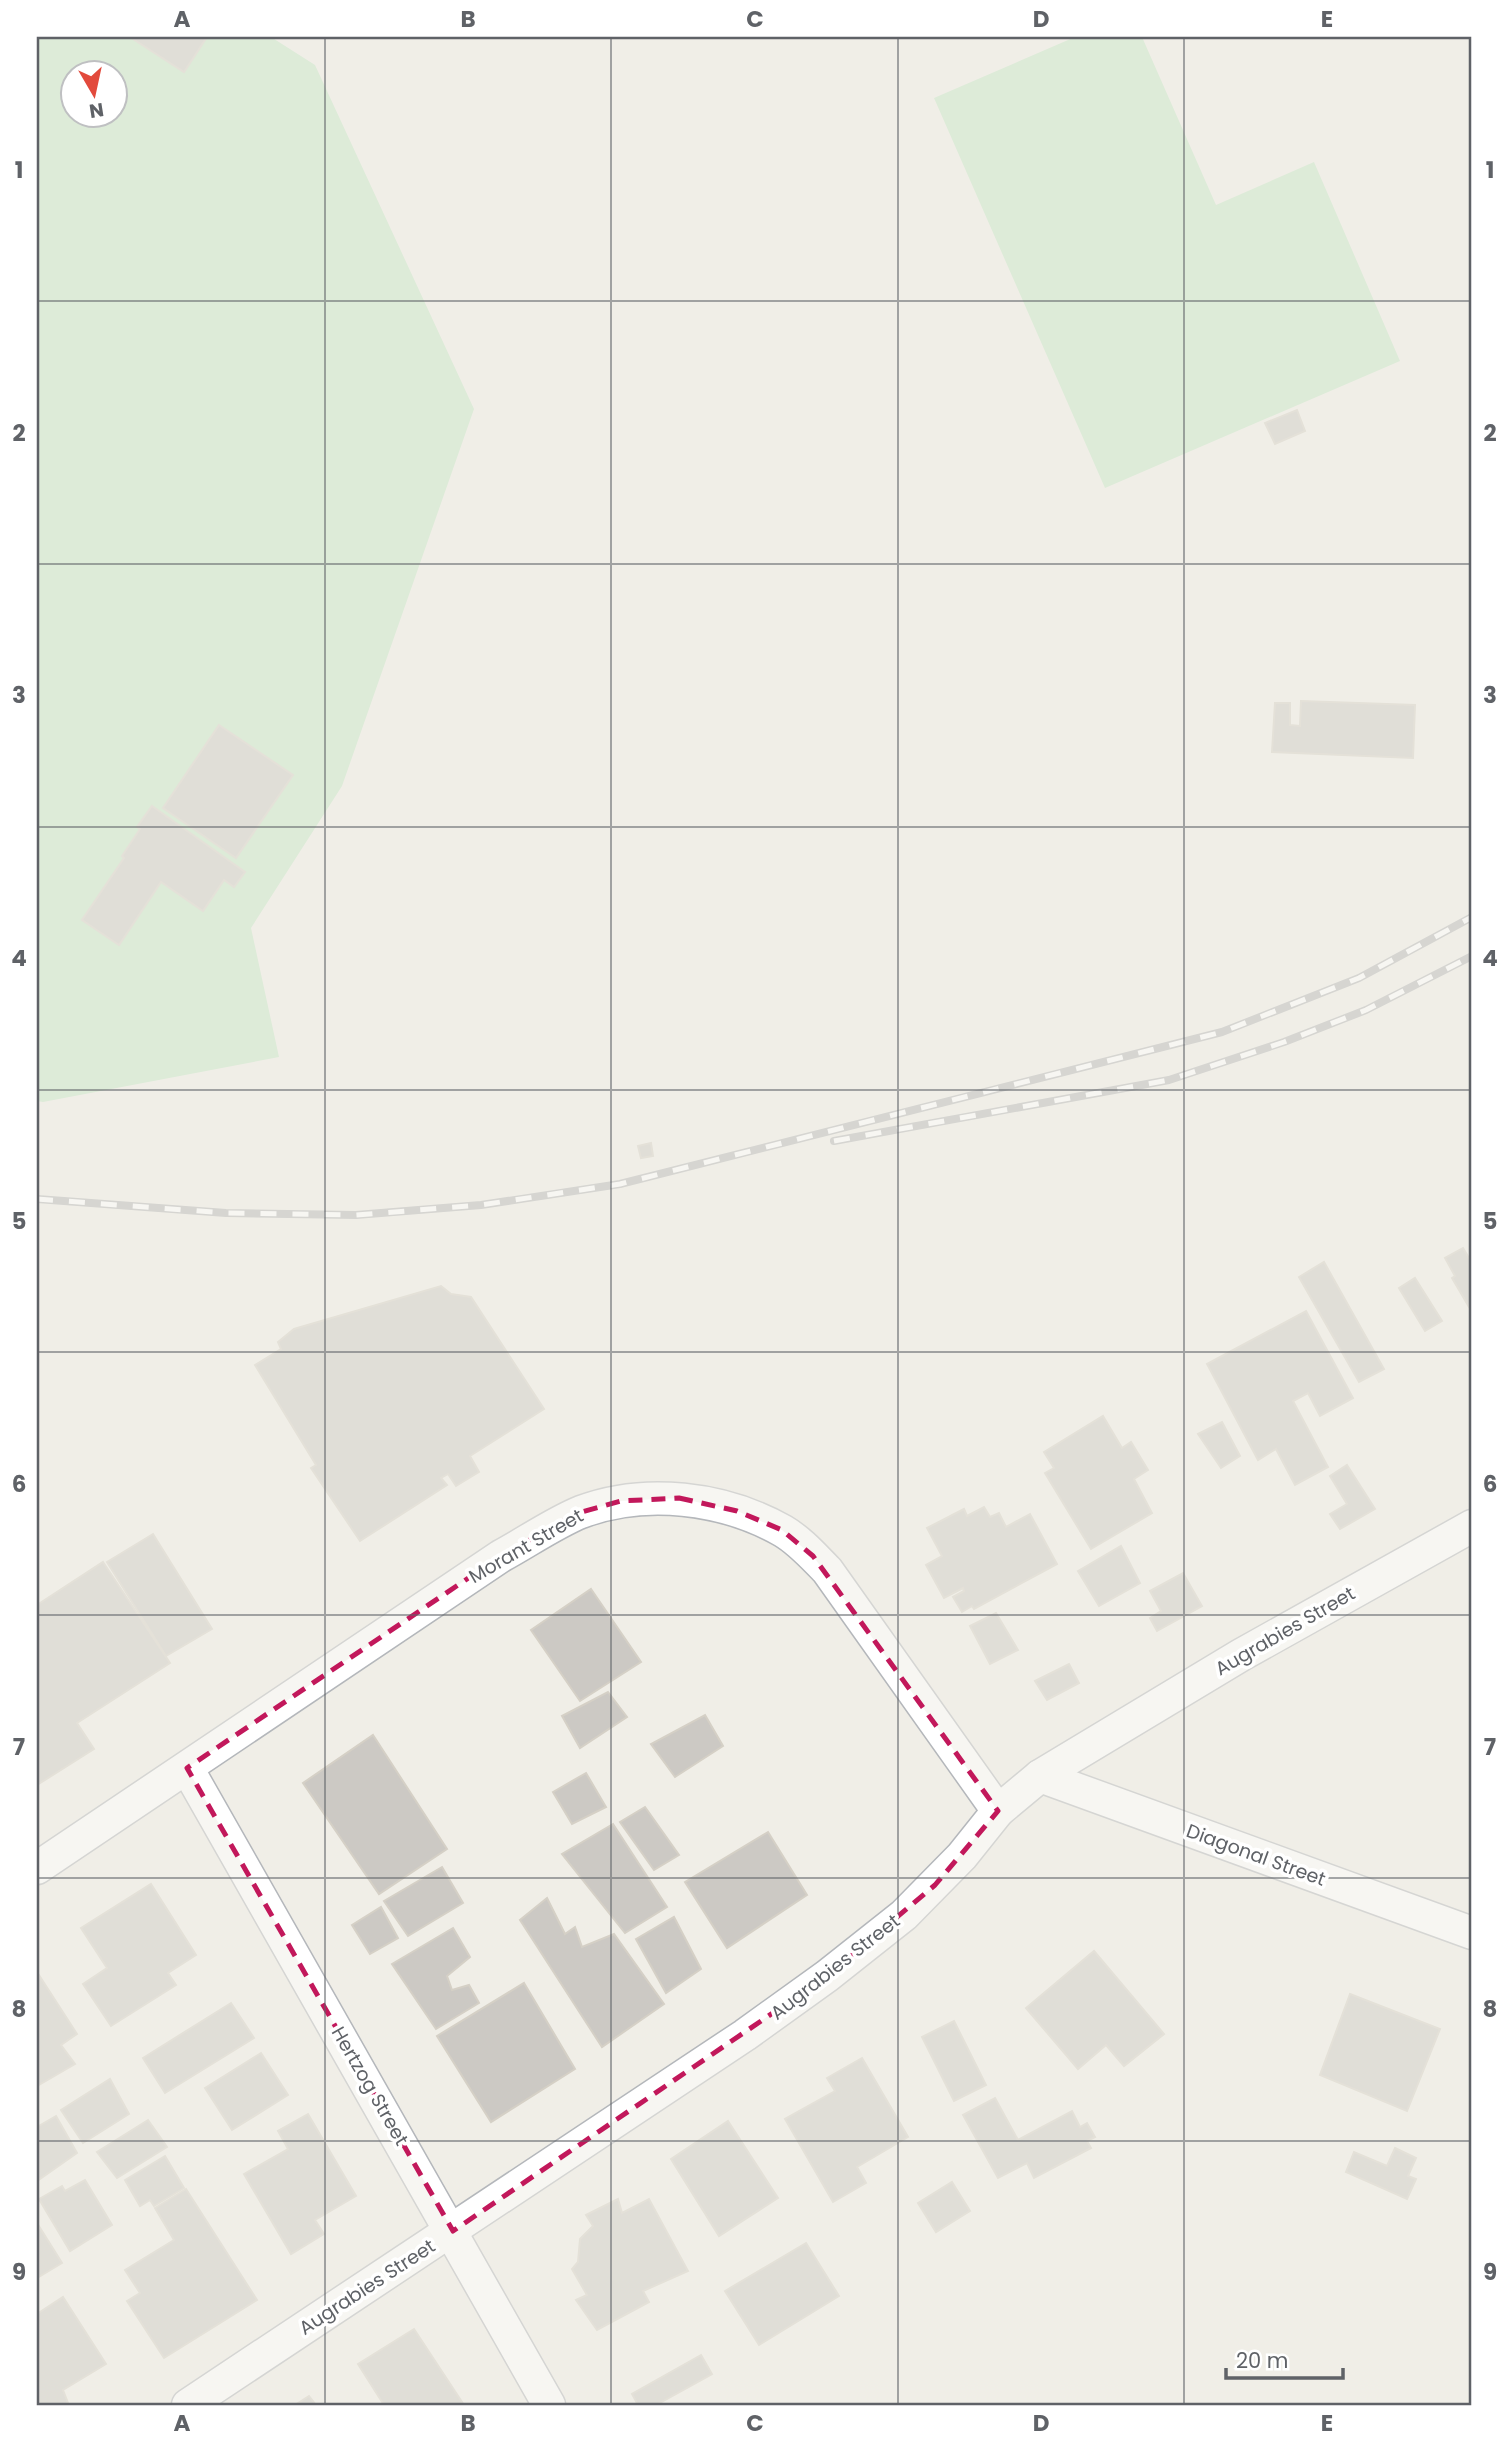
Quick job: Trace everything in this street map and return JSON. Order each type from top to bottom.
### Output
[{"type":"street","name":"Morant Street","points":[[37,1868],[501,1556],[578,1513],[621,1501],[679,1498],[737,1511],[782,1530],[813,1556],[835,1581],[998,1811]]},
{"type":"street","name":"Augrabies Street","points":[[188,2405],[745,2035],[827,1976],[935,1885],[998,1811],[1040,1776],[1241,1655],[1472,1526]]},
{"type":"street","name":"Hertzog Street","points":[[187,1768],[453,2231],[549,2405]]},
{"type":"street","name":"Diagonal Street","points":[[1040,1776],[1472,1933]]},
{"type":"highlighted area","points":[[679,1498],[737,1511],[782,1530],[813,1556],[998,1811],[935,1885],[827,1976],[453,2231],[187,1768],[501,1556],[578,1513],[621,1501]]},
{"type":"green space","points":[[37,37],[271,37],[315,65],[474,409],[342,786],[251,928],[279,1057],[37,1101]]},
{"type":"green space","points":[[1075,37],[1142,37],[1216,205],[1314,162],[1400,361],[1105,488],[934,98]]},
{"type":"building","points":[[130,37],[207,37],[184,72]]},
{"type":"building","points":[[1297,410],[1305,431],[1275,444],[1265,423]]},
{"type":"building","points":[[1301,701],[1415,705],[1413,758],[1272,752],[1275,703],[1290,703],[1290,725],[1300,726]]},
{"type":"building","points":[[219,725],[293,775],[236,858],[163,808]]},
{"type":"building","points":[[152,806],[245,872],[234,887],[224,880],[203,911],[161,882],[119,945],[82,920],[124,858],[122,856],[140,829],[137,827]]},
{"type":"building","points":[[651,1143],[653,1156],[641,1158],[638,1146]]},
{"type":"building","points":[[1463,1248],[1472,1263],[1472,1312],[1452,1278],[1455,1276],[1445,1258]]},
{"type":"building","points":[[1324,1262],[1384,1369],[1359,1382],[1299,1277]]},
{"type":"building","points":[[1415,1278],[1442,1321],[1425,1331],[1399,1288]]},
{"type":"building","points":[[441,1286],[451,1294],[471,1297],[544,1409],[470,1456],[479,1472],[456,1486],[448,1474],[441,1478],[447,1485],[360,1541],[311,1468],[316,1465],[255,1365],[281,1349],[278,1342],[294,1329]]},
{"type":"building","points":[[1306,1311],[1353,1398],[1320,1416],[1308,1393],[1293,1401],[1328,1467],[1295,1485],[1276,1449],[1258,1460],[1207,1364]]},
{"type":"building","points":[[1103,1416],[1122,1448],[1131,1442],[1148,1470],[1134,1479],[1152,1513],[1091,1549],[1045,1473],[1054,1468],[1044,1452]]},
{"type":"building","points":[[1222,1422],[1240,1456],[1221,1468],[1198,1434]]},
{"type":"building","points":[[1347,1465],[1375,1509],[1340,1529],[1330,1514],[1347,1504],[1330,1476]]},
{"type":"building","points":[[984,1507],[990,1517],[999,1513],[1006,1527],[1030,1514],[1057,1564],[974,1609],[972,1606],[962,1612],[953,1597],[964,1591],[963,1588],[944,1598],[926,1565],[942,1556],[927,1528],[964,1509],[967,1516]]},
{"type":"building","points":[[153,1534],[212,1629],[166,1656],[107,1562]]},
{"type":"building","points":[[1121,1546],[1140,1583],[1099,1606],[1078,1571]]},
{"type":"building","points":[[103,1562],[170,1663],[77,1723],[94,1749],[37,1785],[37,1605]]},
{"type":"building","points":[[1183,1573],[1202,1606],[1157,1631],[1150,1618],[1161,1611],[1150,1591]]},
{"type":"building","points":[[591,1589],[641,1662],[580,1701],[531,1630]]},
{"type":"building","points":[[996,1613],[1018,1650],[990,1664],[970,1626]]},
{"type":"building","points":[[1069,1664],[1079,1683],[1047,1700],[1035,1681]]},
{"type":"building","points":[[608,1692],[627,1717],[580,1748],[562,1716]]},
{"type":"building","points":[[705,1715],[723,1746],[675,1777],[651,1744]]},
{"type":"building","points":[[373,1735],[447,1849],[379,1894],[303,1783]]},
{"type":"building","points":[[586,1773],[606,1807],[572,1824],[553,1792]]},
{"type":"building","points":[[645,1807],[679,1855],[654,1870],[620,1822]]},
{"type":"building","points":[[613,1824],[667,1907],[625,1933],[562,1854]]},
{"type":"building","points":[[768,1832],[807,1895],[727,1948],[685,1882]]},
{"type":"building","points":[[442,1867],[463,1903],[408,1936],[384,1901]]},
{"type":"building","points":[[151,1884],[196,1955],[168,1973],[176,1985],[111,2026],[83,1984],[107,1968],[81,1928]]},
{"type":"building","points":[[547,1898],[565,1934],[575,1927],[582,1947],[614,1934],[664,2004],[602,2047],[520,1920]]},
{"type":"building","points":[[381,1907],[398,1938],[370,1954],[352,1925]]},
{"type":"building","points":[[674,1917],[701,1969],[666,1993],[636,1939]]},
{"type":"building","points":[[453,1928],[470,1957],[447,1976],[452,1990],[469,1985],[479,2003],[436,2029],[392,1964]]},
{"type":"building","points":[[1094,1951],[1164,2034],[1124,2066],[1106,2045],[1078,2069],[1026,2008]]},
{"type":"building","points":[[37,1972],[77,2034],[61,2045],[75,2064],[37,2086]]},
{"type":"building","points":[[524,1983],[575,2069],[491,2122],[437,2036]]},
{"type":"building","points":[[1350,1994],[1440,2029],[1407,2111],[1320,2075]]},
{"type":"building","points":[[231,2003],[254,2038],[165,2093],[143,2058]]},
{"type":"building","points":[[954,2021],[986,2085],[954,2101],[922,2037]]},
{"type":"building","points":[[261,2053],[288,2095],[232,2130],[205,2088]]},
{"type":"building","points":[[862,2058],[908,2137],[857,2167],[866,2183],[833,2202],[785,2119],[835,2091],[827,2078]]},
{"type":"building","points":[[110,2079],[129,2114],[83,2143],[61,2110]]},
{"type":"building","points":[[995,2098],[1018,2140],[1072,2111],[1080,2127],[1087,2123],[1095,2137],[1087,2141],[1091,2148],[1034,2178],[1027,2163],[998,2178],[963,2115]]},
{"type":"building","points":[[308,2114],[356,2196],[315,2220],[324,2234],[291,2254],[244,2174],[288,2149],[278,2131]]},
{"type":"building","points":[[56,2116],[77,2153],[37,2181],[37,2127]]},
{"type":"building","points":[[148,2120],[167,2147],[117,2178],[97,2152]]},
{"type":"building","points":[[728,2121],[778,2198],[719,2236],[671,2159]]},
{"type":"building","points":[[1395,2148],[1416,2158],[1408,2176],[1416,2179],[1407,2199],[1346,2172],[1354,2152],[1387,2166]]},
{"type":"building","points":[[165,2156],[184,2188],[154,2206],[150,2200],[140,2206],[125,2180]]},
{"type":"building","points":[[85,2180],[112,2225],[70,2251],[39,2199],[62,2186],[65,2191]]},
{"type":"building","points":[[952,2182],[970,2211],[936,2232],[918,2203]]},
{"type":"building","points":[[186,2189],[257,2300],[164,2358],[127,2301],[140,2293],[125,2270],[174,2240],[155,2208]]},
{"type":"building","points":[[618,2199],[622,2213],[649,2199],[688,2271],[643,2291],[649,2302],[597,2330],[576,2300],[587,2295],[572,2269],[578,2262],[580,2239],[593,2226],[586,2215]]},
{"type":"building","points":[[37,2223],[62,2263],[37,2278]]},
{"type":"building","points":[[806,2243],[839,2296],[759,2345],[725,2291]]},
{"type":"building","points":[[63,2297],[106,2364],[63,2390],[68,2403],[37,2405],[37,2314]]},
{"type":"building","points":[[414,2329],[464,2405],[384,2405],[358,2364]]},
{"type":"building","points":[[701,2355],[712,2374],[656,2405],[638,2405],[632,2394]]},
{"type":"building","points":[[309,2396],[316,2405],[295,2405]]},
{"type":"railway","points":[[37,1199],[226,1213],[356,1215],[481,1205],[620,1184],[1222,1032],[1359,978],[1472,917]]},
{"type":"railway","points":[[834,1141],[1169,1080],[1284,1042],[1366,1010],[1472,956]]}]
